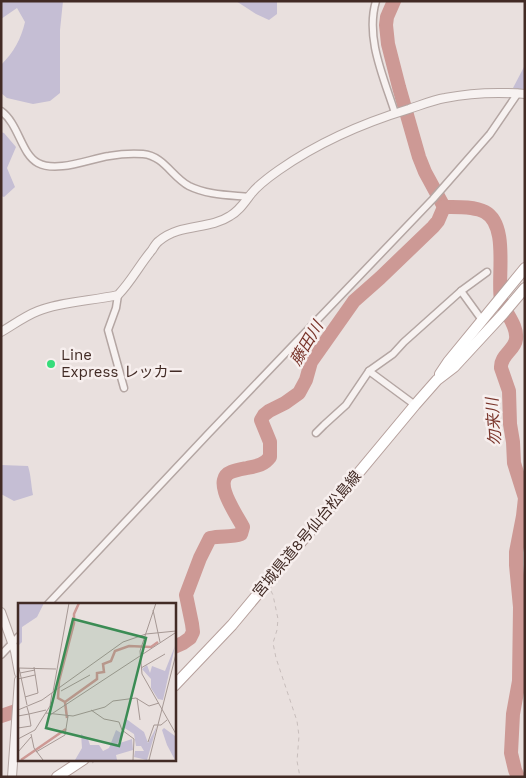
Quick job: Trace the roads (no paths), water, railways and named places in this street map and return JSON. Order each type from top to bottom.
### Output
[{"type":"main road","name":"宮城県道8号仙台松島線","points":[[175,685],[232,625],[437,380],[448,362],[525,268]]},
{"type":"main road","name":"宮城県道8号仙台松島線","points":[[437,380],[454,367],[503,314],[522,290]]},
{"type":"main road","points":[[57,777],[82,760]]},
{"type":"street","points":[[376,1],[373,23],[374,39],[395,113]]},
{"type":"street","points":[[1,332],[21,319],[52,306],[118,295],[159,241],[175,231],[223,220],[231,216],[243,206],[265,180],[280,169],[321,144],[359,126],[445,98],[521,94]]},
{"type":"street","points":[[49,603],[450,180],[490,134],[521,94]]},
{"type":"street","points":[[1,111],[9,117],[29,156],[38,163],[59,166],[125,153],[145,154],[156,158],[188,185],[202,191],[249,197]]},
{"type":"street","points":[[316,433],[346,406],[370,371],[393,354],[461,291],[487,272]]},
{"type":"street","points":[[461,291],[482,320]]},
{"type":"street","points":[[118,295],[116,308],[108,330],[124,388]]},
{"type":"street","points":[[370,371],[415,405]]},
{"type":"street","points":[[1,612],[13,642],[18,665]]},
{"type":"street","points":[[1,655],[18,637]]},
{"type":"street","points":[[12,777],[18,703]]},
{"type":"waterway","name":"勿来川","points":[[394,1],[387,17],[388,44],[419,157],[444,207]]},
{"type":"waterway","name":"勿来川","points":[[444,207],[476,209],[485,212],[492,219],[500,239],[501,300],[516,334],[515,343],[501,363],[501,368],[509,391],[514,463],[525,498],[516,552],[520,607],[519,681],[513,714],[511,753],[518,777]]},
{"type":"waterway","name":"藤田川","points":[[175,647],[190,638],[193,632],[186,595],[210,538],[241,534],[243,527],[224,490],[226,476],[233,471],[260,465],[270,457],[270,442],[261,420],[264,415],[299,393],[306,380],[311,362],[354,301],[433,227],[444,207]]},
{"type":"waterway","name":"藤田川","points":[[1,716],[18,710]]},
{"type":"place","name":"Line Express レッカー","points":[[51,364]]}]
